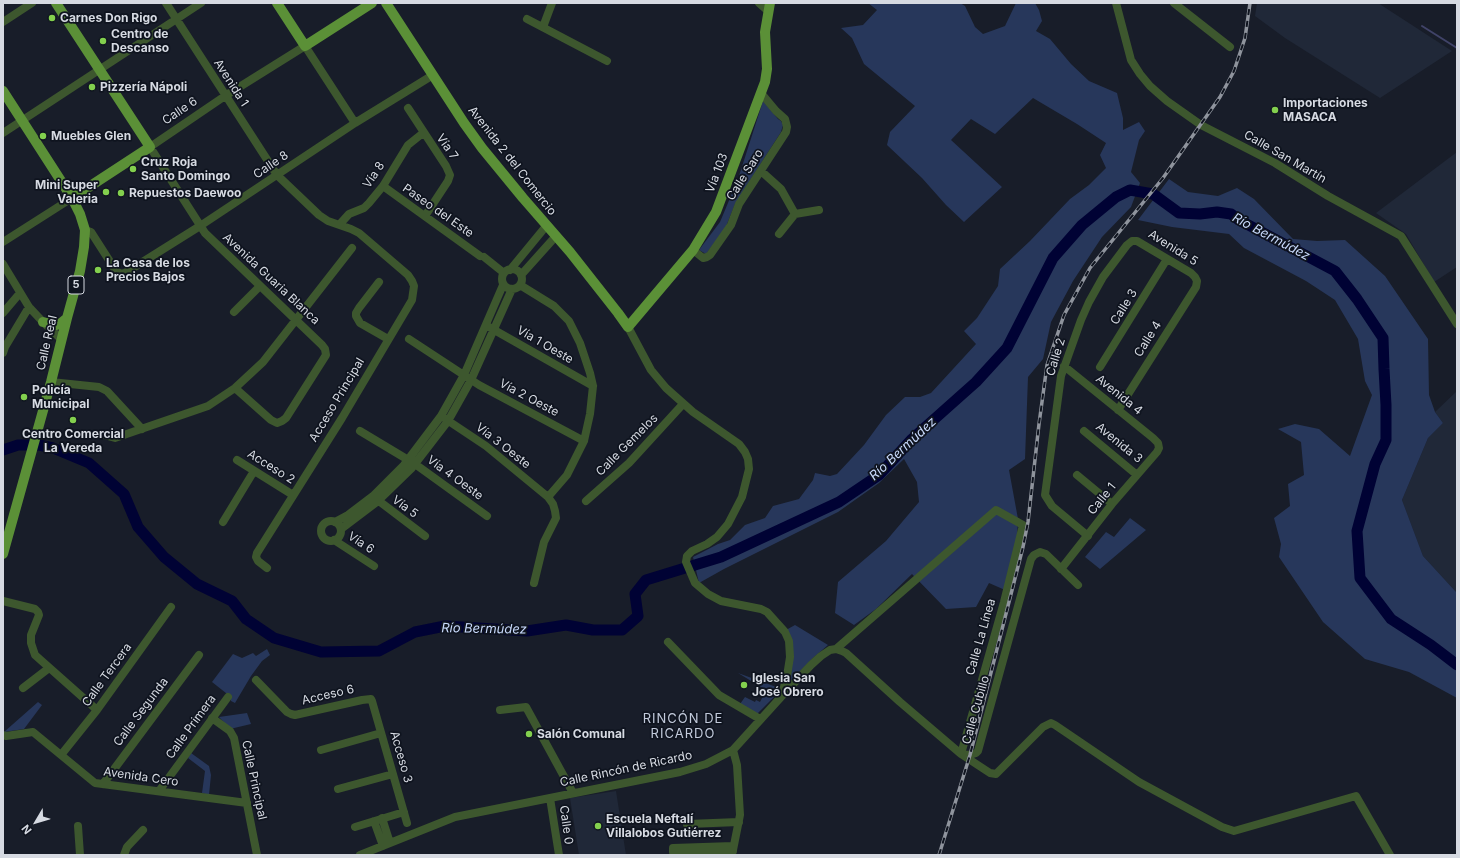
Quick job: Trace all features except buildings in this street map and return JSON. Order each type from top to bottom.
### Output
[{"type":"main road","points":[[56,3],[150,147]]},
{"type":"main road","points":[[277,3],[305,46]]},
{"type":"main road","name":"Calle 6","points":[[305,46],[372,3]]},
{"type":"main road","name":"Avenida 2 del Comercio","points":[[386,3],[464,123],[482,148],[596,284],[628,327]]},
{"type":"main road","name":"Vía 103","points":[[628,327],[693,250],[716,212],[765,82],[767,69],[765,32],[769,7]]},
{"type":"main road","name":"5","points":[[3,91],[72,198],[85,230]]},
{"type":"main road","name":"Calle 6","points":[[72,198],[150,147]]},
{"type":"main road","name":"Calle Real","points":[[3,554],[52,382],[66,318],[80,271],[85,230]]},
{"type":"main road","points":[[43,322],[56,325],[61,323],[66,318]]},
{"type":"street","points":[[3,22],[32,3]]},
{"type":"street","name":"Avenida 1","points":[[166,3],[225,96],[278,175],[318,215],[328,221],[340,224]]},
{"type":"street","points":[[3,132],[201,3]]},
{"type":"street","points":[[543,27],[552,3]]},
{"type":"street","points":[[759,3],[769,7]]},
{"type":"street","name":"Calle San Martín","points":[[1116,3],[1132,60],[1140,74],[1150,86],[1167,101],[1201,125],[1274,163],[1328,196],[1401,236],[1457,324]]},
{"type":"street","points":[[1174,3],[1230,47]]},
{"type":"street","points":[[527,19],[607,61]]},
{"type":"street","points":[[305,46],[355,123]]},
{"type":"street","name":"Calle 6","points":[[150,147],[225,96],[305,46]]},
{"type":"street","name":"Calle 8","points":[[85,230],[91,232],[116,271],[121,274],[125,273],[200,226],[355,123],[433,75]]},
{"type":"street","name":"Calle Saro","points":[[693,250],[704,258],[710,255],[731,225],[738,204],[786,132],[787,127],[785,119],[761,93]]},
{"type":"street","points":[[408,108],[423,133]]},
{"type":"street","name":"Vía 8","points":[[340,224],[349,214],[367,206],[383,186],[408,145],[423,133]]},
{"type":"street","name":"Vía 7","points":[[423,133],[449,170],[450,175],[448,181],[425,216]]},
{"type":"street","points":[[150,147],[200,226]]},
{"type":"street","points":[[761,171],[781,189],[796,214]]},
{"type":"street","name":"Paseo del Este","points":[[383,186],[482,256],[507,271]]},
{"type":"street","name":"Calle 6","points":[[3,242],[72,198]]},
{"type":"street","points":[[779,234],[796,214],[819,210]]},
{"type":"street","name":"Acceso Principal","points":[[267,568],[256,557],[257,553],[342,418],[412,300],[414,286],[408,275],[359,233],[340,224]]},
{"type":"street","name":"Avenida Guaria Blanca","points":[[200,226],[205,233],[325,349],[326,355],[282,422],[277,423],[271,420],[236,388]]},
{"type":"street","points":[[490,327],[503,284],[502,278],[547,226]]},
{"type":"street","points":[[521,275],[556,236]]},
{"type":"street","name":"Avenida 5","points":[[1132,242],[1142,242],[1191,273],[1197,281]]},
{"type":"street","name":"Calle 2","points":[[1088,536],[1052,506],[1046,495],[1061,376],[1089,302],[1103,277],[1127,245],[1132,242]]},
{"type":"street","points":[[104,435],[115,438],[208,406],[236,388],[263,362],[352,248]]},
{"type":"street","name":"Calle 3","points":[[1100,367],[1167,259]]},
{"type":"street","points":[[3,264],[29,306],[61,339]]},
{"type":"street","points":[[503,284],[508,289],[515,289],[522,281],[521,275],[516,270],[507,271]]},
{"type":"street","name":"Calle 4","points":[[1118,410],[1196,287],[1197,281]]},
{"type":"street","points":[[379,282],[359,308],[356,316],[360,322],[388,339]]},
{"type":"street","points":[[520,284],[554,306],[569,321],[580,343],[593,386],[590,414],[584,441],[567,474],[548,497],[555,511],[556,518],[544,542],[534,583]]},
{"type":"street","points":[[234,312],[260,286]]},
{"type":"street","points":[[375,498],[335,522],[326,522],[321,530],[321,533],[325,539],[331,541],[340,536],[341,529],[375,498],[412,462],[445,418],[468,377],[490,327],[512,289]]},
{"type":"street","points":[[3,313],[20,293]]},
{"type":"street","points":[[3,353],[29,306]]},
{"type":"street","name":"Vía 1 Oeste","points":[[490,327],[593,386]]},
{"type":"street","points":[[628,327],[651,370],[666,388],[693,412],[739,444],[748,459],[748,468],[742,497],[728,524],[717,537],[707,544],[692,551],[687,556],[686,562],[695,583],[708,594],[722,600],[761,609],[767,612],[785,632],[789,641],[790,657],[781,697]]},
{"type":"street","name":"Vía 2 Oeste","points":[[409,339],[468,377],[584,441]]},
{"type":"street","name":"Avenida 4","points":[[1064,366],[1158,443]]},
{"type":"street","points":[[52,382],[99,387],[103,389],[142,429]]},
{"type":"street","name":"Calle Gemelos","points":[[586,500],[629,463],[683,404]]},
{"type":"street","name":"Vía 3 Oeste","points":[[445,418],[486,446],[548,497]]},
{"type":"street","name":"Vía 4 Oeste","points":[[360,431],[412,462],[486,516]]},
{"type":"street","name":"Avenida 3","points":[[1084,431],[1137,475]]},
{"type":"street","name":"Calle 1","points":[[1061,569],[1112,504],[1157,452],[1160,448],[1158,443]]},
{"type":"street","name":"Acceso 2","points":[[237,460],[293,495]]},
{"type":"street","points":[[223,522],[254,471]]},
{"type":"street","points":[[1077,475],[1112,504]]},
{"type":"street","name":"Vía 5","points":[[375,498],[425,536]]},
{"type":"street","name":"Calle La Línea","points":[[836,649],[996,510],[1023,525],[1004,602],[961,754]]},
{"type":"street","points":[[335,522],[341,529]]},
{"type":"street","name":"Vía 6","points":[[334,540],[374,566]]},
{"type":"street","name":"Calle Cubillo","points":[[836,649],[846,653],[961,754],[973,754],[978,751],[1031,559],[1034,555],[1040,552],[1046,554],[1078,585]]},
{"type":"street","points":[[3,601],[35,609],[38,612],[39,615],[31,635],[31,643],[35,654],[97,710]]},
{"type":"street","name":"Calle Tercera","points":[[61,755],[97,710],[172,607]]},
{"type":"street","points":[[668,642],[718,695],[760,719]]},
{"type":"street","points":[[781,697],[811,665],[830,650],[836,649]]},
{"type":"street","name":"Calle Segunda","points":[[102,784],[199,655]]},
{"type":"street","points":[[23,688],[49,668]]},
{"type":"street","name":"Acceso 6","points":[[256,680],[286,712],[295,715],[370,699]]},
{"type":"street","name":"Calle Primera","points":[[159,791],[228,697]]},
{"type":"street","name":"Calle Rincón de Ricardo","points":[[360,855],[455,817],[680,772],[715,761],[733,750],[781,697]]},
{"type":"street","name":"Acceso 3","points":[[370,699],[372,701],[407,823]]},
{"type":"street","points":[[500,710],[526,707],[573,793]]},
{"type":"street","name":"Calle Principal","points":[[212,718],[230,731],[234,738],[257,855]]},
{"type":"street","points":[[961,754],[990,772],[996,774],[1043,727],[1051,723],[1139,782],[1222,827],[1234,831],[1356,796],[1390,855]]},
{"type":"street","name":"Avenida Cero","points":[[3,735],[6,736],[33,732],[95,782],[102,784],[246,803]]},
{"type":"street","points":[[321,750],[381,733]]},
{"type":"street","points":[[733,750],[737,765],[740,815],[733,851]]},
{"type":"street","points":[[338,789],[393,774]]},
{"type":"street","name":"Calle 0","points":[[550,798],[559,855]]},
{"type":"street","points":[[355,827],[404,812]]},
{"type":"street","points":[[382,818],[386,845]]},
{"type":"street","points":[[374,821],[386,845]]},
{"type":"street","points":[[687,824],[739,822]]},
{"type":"street","points":[[78,826],[80,855]]},
{"type":"street","points":[[124,855],[127,847],[143,830]]},
{"type":"street","points":[[673,848],[733,851],[673,852],[673,848]]},
{"type":"shaded area","points":[[868,3],[960,3],[965,6],[975,27],[983,34],[1005,26],[1016,3],[1035,3],[1042,21],[1036,31],[1050,39],[1071,64],[1089,81],[1117,93],[1123,118],[1123,130],[1139,122],[1145,131],[1139,140],[1131,172],[1140,183],[1131,207],[1102,237],[1073,281],[1051,322],[1043,359],[1028,377],[1025,459],[1009,470],[1018,519],[1017,538],[1005,590],[989,583],[976,607],[946,609],[912,574],[876,609],[854,625],[835,613],[838,582],[886,541],[919,502],[917,482],[904,459],[879,483],[838,512],[699,583],[693,557],[718,544],[730,540],[745,525],[765,518],[773,506],[799,499],[813,480],[815,473],[830,476],[837,474],[864,445],[886,415],[905,397],[920,397],[931,393],[976,344],[964,331],[977,318],[998,286],[1000,269],[1030,241],[1070,199],[1089,185],[1106,168],[1100,155],[1106,143],[1033,98],[995,134],[971,119],[951,140],[1002,187],[964,222],[946,205],[922,178],[887,145],[890,132],[915,106],[864,64],[852,38],[841,28],[863,25],[877,10]]},
{"type":"shaded area","points":[[1257,3],[1378,3],[1452,51],[1380,98],[1285,38],[1255,16]]},
{"type":"shaded area","points":[[763,101],[781,121],[783,125],[781,132],[735,204],[725,229],[706,254],[699,250],[720,222],[738,179]]},
{"type":"shaded area","points":[[1457,152],[1457,267],[1434,282],[1406,234],[1376,213]]},
{"type":"shaded area","points":[[1169,179],[1188,192],[1218,196],[1237,188],[1254,199],[1293,239],[1317,241],[1345,240],[1385,276],[1428,339],[1429,395],[1435,412],[1443,423],[1428,438],[1402,500],[1423,556],[1457,593],[1457,698],[1409,672],[1365,659],[1323,622],[1279,557],[1281,544],[1274,518],[1290,506],[1288,484],[1304,475],[1301,442],[1278,429],[1295,424],[1319,429],[1350,456],[1372,395],[1365,381],[1358,339],[1335,300],[1306,281],[1244,248],[1229,234],[1172,227],[1138,220]]},
{"type":"shaded area","points":[[1457,391],[1457,593],[1423,556],[1402,500],[1428,438],[1443,423],[1435,412]]},
{"type":"shaded area","points":[[1130,518],[1146,530],[1100,569],[1085,557],[1106,532],[1114,537]]},
{"type":"shaded area","points":[[795,625],[828,645],[785,687],[788,676],[786,630]]},
{"type":"shaded area","points":[[267,649],[270,655],[262,661],[251,676],[235,703],[231,701],[231,697],[212,682],[233,654],[242,658],[253,653],[256,656]]},
{"type":"shaded area","points":[[738,673],[779,688],[776,695],[757,714],[740,704],[745,697],[755,702],[756,700],[760,702],[766,690]]},
{"type":"shaded area","points":[[38,702],[42,705],[24,729],[4,732]]},
{"type":"shaded area","points":[[247,713],[251,724],[230,729],[219,717]]},
{"type":"shaded area","points":[[191,753],[209,766],[211,775],[209,795],[202,793],[205,771],[188,758]]},
{"type":"shaded area","name":"Escuela Neftalí Villalobos Gutiérrez","points":[[616,791],[626,855],[579,855],[570,798]]},
{"type":"waterway","points":[[1422,26],[1457,48]]},
{"type":"waterway","name":"Río Bermúdez","points":[[3,450],[18,445],[39,445],[53,448],[89,463],[124,494],[138,527],[164,557],[197,584],[232,601],[246,619],[274,638],[321,652],[379,651],[415,632],[445,626],[527,631],[566,625],[593,630],[622,630],[638,616],[635,594],[646,580],[721,557],[839,502],[879,475],[912,439],[976,382],[1007,348],[1053,258],[1082,225],[1116,197],[1130,190],[1153,194],[1179,213],[1200,214],[1217,212],[1231,214],[1239,220],[1335,271],[1357,299],[1383,338],[1386,405],[1386,440],[1375,464],[1357,531],[1360,578],[1391,619],[1431,645],[1457,665]]},
{"type":"railway","points":[[939,855],[970,755],[1023,547],[1028,522],[1047,365],[1064,315],[1090,268],[1163,178],[1220,97],[1234,71],[1245,38],[1250,3]]},
{"type":"place","name":"Carnes Don Rigo","points":[[52,18]]},
{"type":"place","name":"Centro de Descanso","points":[[103,41]]},
{"type":"place","name":"Pizzería Nápoli","points":[[92,87]]},
{"type":"place","name":"Importaciones MASACA","points":[[1275,110]]},
{"type":"place","name":"Muebles Glen","points":[[43,136]]},
{"type":"place","name":"Cruz Roja Santo Domingo","points":[[133,169]]},
{"type":"place","name":"Mini Super Valeria","points":[[106,192]]},
{"type":"place","name":"Repuestos Daewoo","points":[[121,193]]},
{"type":"place","name":"La Casa de los Precios Bajos","points":[[98,270]]},
{"type":"place","name":"Policía Municipal","points":[[24,397]]},
{"type":"place","name":"Centro Comercial La Vereda","points":[[73,420]]},
{"type":"place","name":"Iglesia San José Obrero","points":[[744,685]]},
{"type":"place","name":"Salón Comunal","points":[[529,734]]},
{"type":"place","name":"Escuela Neftalí Villalobos Gutiérrez","points":[[598,826]]},
{"type":"district","name":"RINCÓN DE RICARDO","points":[[683,726]]}]
